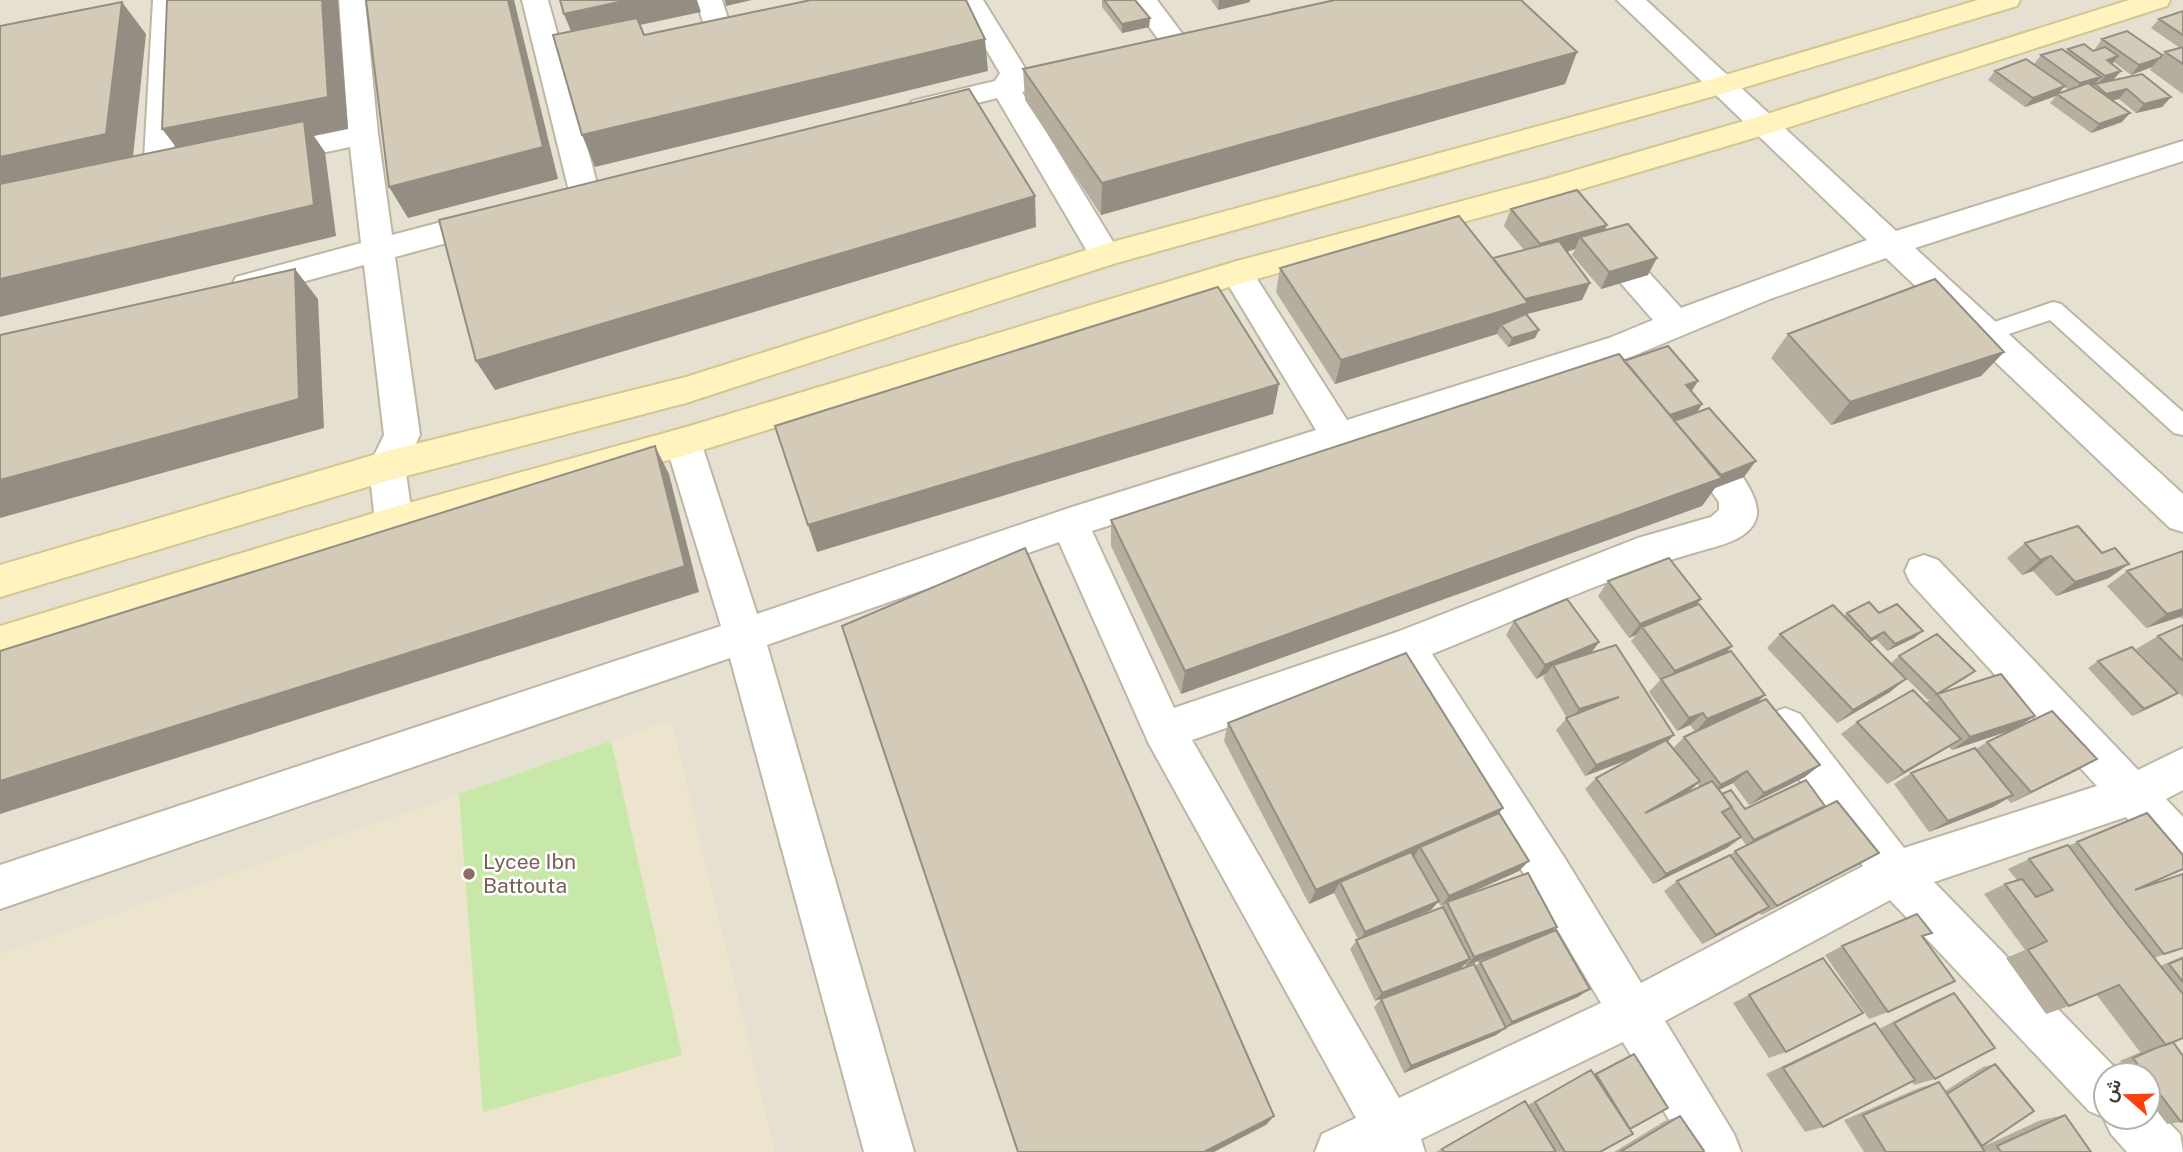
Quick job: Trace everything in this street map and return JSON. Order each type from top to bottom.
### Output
[{"type":"street","points":[[352,0],[363,134],[402,435],[387,466],[394,522]]},
{"type":"street","points":[[535,0],[585,195]]},
{"type":"street","points":[[970,0],[1014,73],[1005,87]]},
{"type":"street","points":[[1143,0],[1176,44]]},
{"type":"street","points":[[1630,0],[2183,517]]},
{"type":"street","points":[[0,581],[387,466],[686,390],[1105,255],[1722,85],[2007,0]]},
{"type":"street","points":[[0,644],[394,522],[683,442],[1237,273],[1570,204],[1764,125],[2157,0]]},
{"type":"street","points":[[156,13],[159,177]]},
{"type":"street","points":[[550,58],[639,38]]},
{"type":"street","points":[[896,115],[1097,64]]},
{"type":"street","points":[[1005,87],[1105,255]]},
{"type":"street","points":[[240,160],[363,134]]},
{"type":"street","points":[[0,887],[744,636],[1069,523],[1338,436],[1629,358],[1675,323],[1893,244],[2183,151]]},
{"type":"street","points":[[1570,204],[1675,323]]},
{"type":"street","points":[[216,293],[520,212]]},
{"type":"street","points":[[1237,273],[1338,436]]},
{"type":"street","points":[[1164,731],[1405,647],[1651,549],[1722,530],[1738,517],[1737,499],[1672,413]]},
{"type":"street","points":[[683,442],[744,636],[889,1152]]},
{"type":"street","points":[[1069,523],[1164,731],[1396,1140]]},
{"type":"street","points":[[1651,549],[1676,583]]},
{"type":"street","points":[[1924,571],[2183,848]]},
{"type":"street","points":[[1405,647],[1550,875],[1716,1152]]},
{"type":"street","points":[[1760,694],[1895,873],[2092,1079]]},
{"type":"street","points":[[1340,1152],[1396,1140],[1895,873],[2135,794],[2183,768]]},
{"type":"street","points":[[2142,1131],[2162,1152]]},
{"type":"lane","points":[[1988,333],[2053,310],[2183,426]]},
{"type":"shaded area","points":[[0,0],[2183,0],[2183,1152],[0,1152]]},
{"type":"shaded area","name":"Lycee Ibn Battouta","points":[[671,720],[775,1152],[0,1152],[0,954]]},
{"type":"green space","points":[[611,741],[682,1055],[483,1112],[459,794]]},
{"type":"building","points":[[167,0],[322,0],[328,97],[162,129]]},
{"type":"building","points":[[366,0],[508,0],[543,147],[389,187]]},
{"type":"building","points":[[560,0],[628,0],[564,14]]},
{"type":"building","points":[[811,0],[966,0],[985,39],[582,135],[553,35],[637,18],[644,35]]},
{"type":"building","points":[[1104,0],[1135,0],[1150,18],[1122,24]]},
{"type":"building","points":[[1335,0],[1521,0],[1577,52],[1102,183],[1023,69]]},
{"type":"building","points":[[122,2],[106,134],[0,157],[0,26]]},
{"type":"building","points":[[2183,11],[2183,35],[2159,19]]},
{"type":"building","points":[[2127,31],[2162,55],[2160,58],[2139,65],[2102,39]]},
{"type":"building","points":[[2084,44],[2093,51],[2105,47],[2118,56],[2107,60],[2121,71],[2105,76],[2068,49]]},
{"type":"building","points":[[2183,47],[2183,64],[2165,52]]},
{"type":"building","points":[[2062,49],[2101,77],[2080,83],[2041,55]]},
{"type":"building","points":[[2026,59],[2065,86],[2033,98],[1995,71]]},
{"type":"building","points":[[2142,74],[2171,97],[2144,104],[2127,89],[2106,94],[2095,84]]},
{"type":"building","points":[[2088,83],[2130,113],[2099,124],[2057,94]]},
{"type":"building","points":[[969,89],[1035,196],[476,361],[439,220]]},
{"type":"building","points":[[304,121],[314,205],[0,279],[0,184]]},
{"type":"building","points":[[1577,190],[1607,225],[1540,244],[1511,209]]},
{"type":"building","points":[[1459,216],[1528,303],[1341,360],[1280,268]]},
{"type":"building","points":[[1628,224],[1657,258],[1609,272],[1580,237]]},
{"type":"building","points":[[1559,241],[1590,283],[1525,299],[1493,258]]},
{"type":"building","points":[[295,269],[299,399],[0,480],[0,335]]},
{"type":"building","points":[[1935,279],[2004,352],[1850,402],[1788,334]]},
{"type":"building","points":[[1218,287],[1279,384],[808,525],[775,426]]},
{"type":"building","points":[[1526,314],[1539,330],[1512,338],[1501,325]]},
{"type":"building","points":[[1668,346],[1698,381],[1686,385],[1702,404],[1670,415],[1624,361]]},
{"type":"building","points":[[1619,354],[1722,478],[1185,671],[1111,520]]},
{"type":"building","points":[[1709,408],[1756,461],[1721,475],[1674,421]]},
{"type":"building","points":[[655,446],[685,566],[0,781],[0,651]]},
{"type":"building","points":[[2078,526],[2102,553],[2115,548],[2129,564],[2075,582],[2051,556],[2040,560],[2025,543]]},
{"type":"building","points":[[1025,548],[1274,1116],[1204,1152],[1018,1152],[842,626]]},
{"type":"building","points":[[2183,551],[2183,609],[2167,614],[2127,571]]},
{"type":"building","points":[[1669,558],[1701,599],[1640,624],[1608,581]]},
{"type":"building","points":[[1567,599],[1599,642],[1545,665],[1514,621]]},
{"type":"building","points":[[1869,602],[1879,613],[1897,604],[1923,631],[1895,644],[1884,632],[1871,639],[1847,613]]},
{"type":"building","points":[[1699,604],[1732,646],[1675,671],[1642,627]]},
{"type":"building","points":[[1833,605],[1906,679],[1853,710],[1780,634]]},
{"type":"building","points":[[2183,625],[2183,661],[2158,636]]},
{"type":"building","points":[[1937,634],[1975,671],[1937,694],[1899,656]]},
{"type":"building","points":[[1616,645],[1674,735],[1596,765],[1566,718],[1619,697],[1579,709],[1553,665]]},
{"type":"building","points":[[2132,647],[2178,693],[2144,709],[2098,661]]},
{"type":"building","points":[[1731,651],[1765,695],[1707,719],[1703,713],[1689,718],[1661,679]]},
{"type":"building","points":[[1406,653],[1503,808],[1316,890],[1228,723]]},
{"type":"building","points":[[2001,674],[2035,716],[1970,737],[1937,694]]},
{"type":"building","points":[[1913,690],[1961,739],[1904,772],[1857,722]]},
{"type":"building","points":[[1766,699],[1820,765],[1764,793],[1747,771],[1721,785],[1684,737]]},
{"type":"building","points":[[2052,711],[2097,759],[2031,792],[1987,742]]},
{"type":"building","points":[[1666,740],[1700,781],[1645,813],[1712,781],[1732,807],[1722,812],[1741,837],[1666,874],[1596,778]]},
{"type":"building","points":[[1975,748],[2013,795],[1948,821],[1911,773]]},
{"type":"building","points":[[1806,780],[1825,806],[1754,840],[1722,794],[1731,790],[1745,809]]},
{"type":"building","points":[[1837,801],[1879,853],[1777,906],[1735,851]]},
{"type":"building","points":[[1499,813],[1529,861],[1449,896],[1420,847]]},
{"type":"building","points":[[2147,813],[2183,855],[2183,869],[2135,890],[2183,874],[2183,948],[2164,954],[2077,842]]},
{"type":"building","points":[[2068,845],[2183,994],[2183,1038],[2166,1045],[2119,985],[2069,1006],[2028,950],[2047,941],[2005,884],[2022,879],[2036,897],[2053,890],[2029,859]]},
{"type":"building","points":[[1411,852],[1439,901],[1365,932],[1340,882]]},
{"type":"building","points":[[1730,855],[1769,907],[1716,935],[1677,881]]},
{"type":"building","points":[[1528,873],[1557,927],[1474,957],[1447,902]]},
{"type":"building","points":[[1443,907],[1470,959],[1382,993],[1356,940]]},
{"type":"building","points":[[1917,914],[1932,933],[1922,936],[1955,981],[1888,1012],[1842,946]]},
{"type":"building","points":[[1556,930],[1590,989],[1512,1022],[1480,962]]},
{"type":"building","points":[[1823,958],[1863,1013],[1786,1052],[1749,995]]},
{"type":"building","points":[[2183,958],[2183,982],[2169,964]]},
{"type":"building","points":[[1474,964],[1506,1028],[1411,1066],[1381,999]]},
{"type":"building","points":[[1954,993],[1995,1048],[1935,1079],[1894,1023]]},
{"type":"building","points":[[1875,1023],[1915,1080],[1823,1127],[1783,1068]]},
{"type":"building","points":[[2173,1042],[2183,1056],[2181,1122],[2162,1097],[2162,1061],[2135,1061],[2133,1058]]},
{"type":"building","points":[[1634,1054],[1668,1108],[1630,1129],[1596,1074]]},
{"type":"building","points":[[1995,1064],[2034,1111],[1982,1146],[1947,1094]]},
{"type":"building","points":[[1591,1070],[1633,1134],[1600,1152],[1565,1152],[1535,1102]]},
{"type":"building","points":[[1939,1082],[1985,1152],[1886,1152],[1863,1115]]},
{"type":"building","points":[[1525,1101],[1556,1152],[1444,1152],[1442,1149]]},
{"type":"building","points":[[2065,1115],[2091,1152],[2001,1152],[1997,1146]]},
{"type":"building","points":[[1680,1116],[1703,1152],[1620,1152]]},
{"type":"place","name":"Lycee Ibn Battouta","points":[[469,874]]}]
